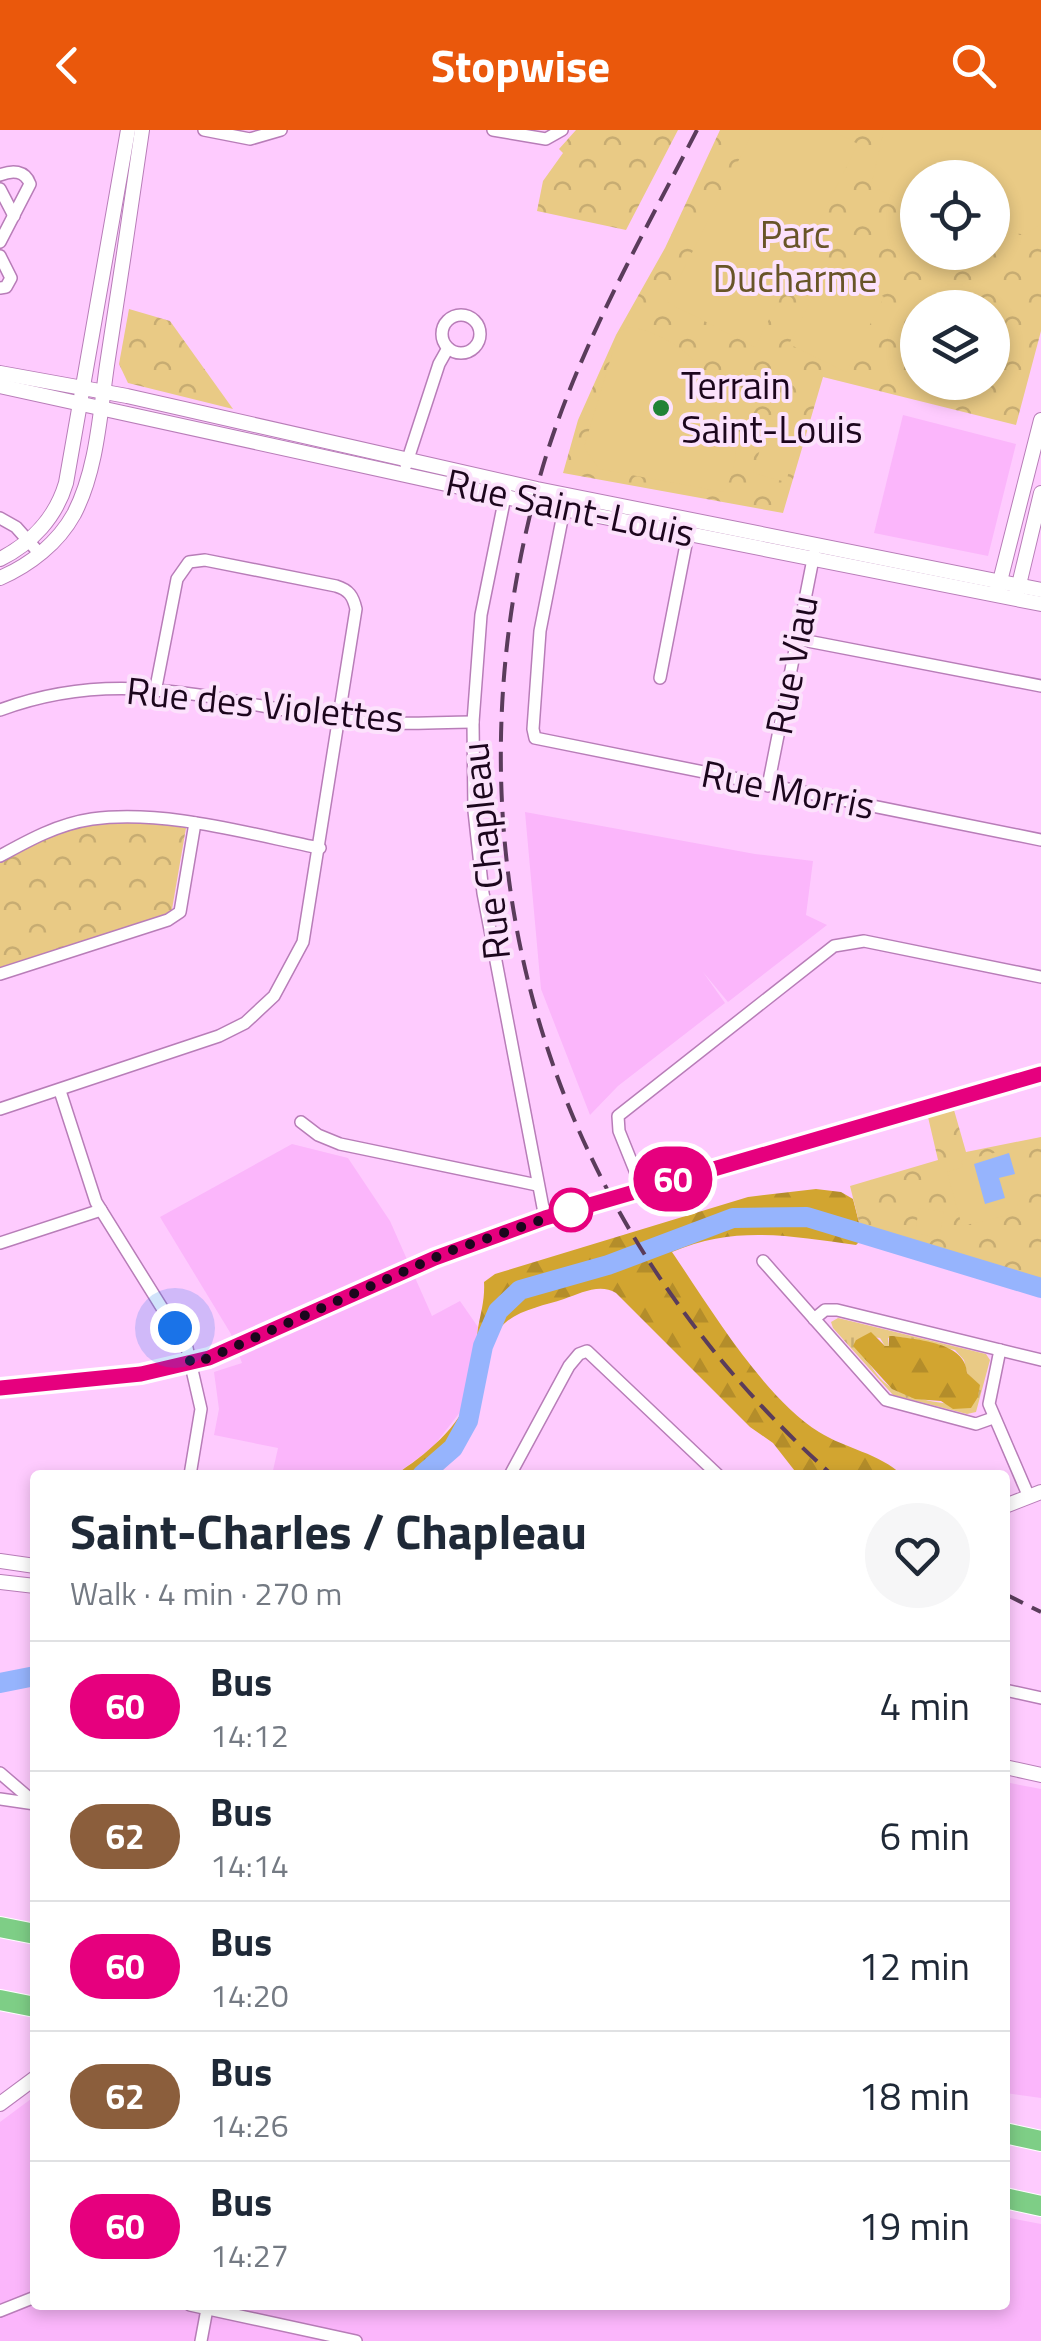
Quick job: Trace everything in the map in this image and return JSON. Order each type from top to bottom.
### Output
[{"type":"highway","points":[[0,1927],[30,1933]]},
{"type":"highway","points":[[0,2000],[30,2006]]},
{"type":"highway","points":[[1010,2134],[1041,2140]]},
{"type":"highway","points":[[1010,2199],[1041,2206]]},
{"type":"street","points":[[0,559],[28,540],[52,515],[64,492],[128,130]]},
{"type":"street","points":[[0,578],[40,554],[62,532],[78,504],[102,399],[142,130]]},
{"type":"street","points":[[204,130],[250,139],[275,131]]},
{"type":"street","points":[[493,130],[546,139],[562,130]]},
{"type":"street","points":[[0,175],[21,172],[28,176],[30,184],[0,242]]},
{"type":"street","points":[[0,189],[14,216]]},
{"type":"street","points":[[0,256],[12,278],[6,287],[0,288]]},
{"type":"street","points":[[406,467],[439,364],[448,348]]},
{"type":"street","points":[[0,374],[84,396]]},
{"type":"street","points":[[0,386],[84,396]]},
{"type":"street","name":"Rue Saint-Louis","points":[[84,396],[506,490],[1017,592],[1041,604]]},
{"type":"street","points":[[998,588],[1041,420]]},
{"type":"street","name":"Rue Chapleau","points":[[506,490],[482,616],[473,722],[474,811],[483,893],[545,1218]]},
{"type":"street","points":[[1017,592],[1041,493]]},
{"type":"street","name":"Rue Morris","points":[[566,502],[538,640],[532,732],[535,738],[1041,840]]},
{"type":"street","points":[[0,518],[16,527],[40,554]]},
{"type":"street","points":[[660,678],[689,526]]},
{"type":"street","name":"Rue Viau","points":[[768,786],[814,551]]},
{"type":"street","points":[[0,1109],[220,1036],[245,1023],[274,996],[303,942],[356,608],[353,597],[336,586],[204,560],[189,562],[178,578],[156,688]]},
{"type":"street","name":"Rue Saint-Louis","points":[[1017,592],[1041,590]]},
{"type":"street","points":[[797,639],[1041,686]]},
{"type":"street","name":"Rue des Violettes","points":[[0,710],[23,701],[92,688],[156,688],[367,722],[473,722]]},
{"type":"street","points":[[0,856],[44,832],[89,819],[117,817],[195,823],[320,848]]},
{"type":"street","points":[[0,974],[168,920],[180,912],[195,823]]},
{"type":"street","points":[[642,1188],[618,1126],[618,1116],[834,946],[870,942],[1041,977]]},
{"type":"street","points":[[0,1388],[128,1376],[191,1363],[256,1340],[435,1258],[545,1218],[1041,1074]]},
{"type":"street","points":[[60,1091],[93,1196],[184,1342],[201,1409],[191,1470]]},
{"type":"street","points":[[301,1122],[340,1144],[537,1185]]},
{"type":"street","points":[[0,1243],[101,1210]]},
{"type":"street","points":[[763,1261],[890,1403],[976,1424],[993,1418]]},
{"type":"street","points":[[814,1319],[827,1310],[838,1310],[1041,1360]]},
{"type":"street","points":[[1000,1350],[989,1400],[993,1418],[1035,1495],[1010,1504]]},
{"type":"street","points":[[513,1470],[566,1371],[585,1351],[594,1354],[713,1470]]},
{"type":"street","points":[[0,1561],[30,1565]]},
{"type":"street","points":[[0,1582],[30,1585]]},
{"type":"street","points":[[1010,1691],[1041,1698]]},
{"type":"street","points":[[1010,1769],[1041,1775]]},
{"type":"street","points":[[0,1773],[30,1800]]},
{"type":"street","points":[[0,1800],[30,1803]]},
{"type":"street","points":[[0,2104],[30,2082]]},
{"type":"street","points":[[0,2311],[30,2299]]},
{"type":"street","points":[[201,2341],[208,2310]]},
{"type":"street","points":[[213,2310],[356,2341]]},
{"type":"shaded area","points":[[903,415],[1016,444],[988,556],[874,533]]},
{"type":"shaded area","points":[[525,812],[813,861],[806,915],[827,925],[728,1002],[703,972],[725,1003],[618,1086],[590,1115],[541,989]]},
{"type":"shaded area","points":[[292,1144],[348,1158],[390,1221],[432,1316],[460,1301],[478,1327],[472,1389],[464,1407],[433,1447],[402,1470],[273,1470],[278,1448],[214,1435],[219,1409],[214,1372],[242,1363],[231,1334],[160,1217]]},
{"type":"shaded area","points":[[1010,1783],[1041,1789],[1041,2098],[1010,2094]]},
{"type":"shaded area","points":[[30,2100],[30,2310],[1010,2310],[1010,2218],[1041,2224],[1041,2341],[0,2341],[0,2122]]},
{"type":"green space","points":[[576,130],[678,130],[626,230],[537,211],[543,181],[563,153],[559,149]]},
{"type":"green space","name":"Parc Ducharme","points":[[720,130],[1041,130],[1041,331],[1016,425],[915,400],[1010,400],[1010,290],[900,290],[900,396],[823,377],[783,513],[563,473],[578,420],[616,335],[665,248]]},
{"type":"green space","points":[[754,130],[831,130],[858,144],[755,347],[667,302]]},
{"type":"green space","points":[[884,130],[1041,130],[1041,224],[1025,235],[1010,232],[1010,160],[900,160],[900,199],[871,186]]},
{"type":"green space","points":[[828,268],[884,297],[846,372],[789,344]]},
{"type":"green space","points":[[129,309],[170,321],[233,409],[128,383],[119,364]]},
{"type":"green space","name":"Terrain Saint-Louis","points":[[628,327],[654,334],[678,347],[718,388],[736,440],[734,467],[723,492],[599,469],[584,447],[619,331]]},
{"type":"green space","points":[[769,419],[801,428],[786,482],[753,473]]},
{"type":"green space","points":[[117,817],[186,828],[171,915],[0,971],[0,856],[44,832]]},
{"type":"green space","points":[[954,1110],[966,1152],[1041,1137],[1041,1293],[863,1238],[850,1186],[938,1160],[928,1117]]},
{"type":"green space","points":[[1022,1146],[1031,1182],[1012,1214],[962,1226],[947,1172],[963,1167],[961,1161]]},
{"type":"green space","points":[[816,1189],[841,1192],[853,1199],[863,1238],[856,1245],[785,1236],[741,1236],[718,1238],[672,1252],[738,1349],[778,1397],[819,1432],[896,1470],[794,1470],[773,1443],[750,1427],[616,1293],[597,1289],[530,1309],[507,1321],[491,1343],[477,1411],[452,1459],[442,1470],[402,1470],[441,1439],[467,1403],[474,1382],[484,1282],[495,1274],[748,1197]]},
{"type":"green space","points":[[919,1208],[944,1212],[939,1238],[915,1233]]},
{"type":"green space","points":[[838,1318],[986,1354],[990,1360],[976,1412],[967,1414],[893,1395],[831,1322]],"holes":[[[866,1336],[880,1338],[885,1346],[889,1346],[888,1338],[893,1336],[955,1350],[964,1360],[967,1373],[979,1385],[976,1399],[945,1403],[918,1398],[889,1386],[874,1371],[856,1340]]]},
{"type":"green space","points":[[871,1332],[885,1346],[889,1346],[889,1336],[893,1336],[939,1344],[958,1355],[967,1373],[980,1385],[971,1408],[953,1409],[941,1401],[915,1399],[892,1389],[853,1346]]},
{"type":"water","points":[[1009,1153],[1015,1174],[999,1178],[1005,1198],[985,1204],[974,1164]]},
{"type":"waterway","points":[[428,1470],[453,1448],[468,1421],[483,1346],[498,1311],[520,1290],[608,1265],[733,1218],[807,1217],[1041,1288]]},
{"type":"waterway","points":[[0,1683],[30,1677]]},
{"type":"railway","points":[[697,130],[589,345],[539,480],[510,620],[501,757],[511,891],[539,1021],[586,1145],[650,1263],[732,1374],[827,1470]]},
{"type":"railway","points":[[1010,1596],[1041,1612]]},
{"type":"bus line","name":"60","points":[[0,1388],[141,1374],[209,1358],[435,1258],[545,1218],[1041,1074]]},
{"type":"place","name":"Terrain Saint-Louis","points":[[661,408]]},
{"type":"route","points":[[175,1328],[191,1363],[209,1358],[450,1251],[571,1210]]}]
